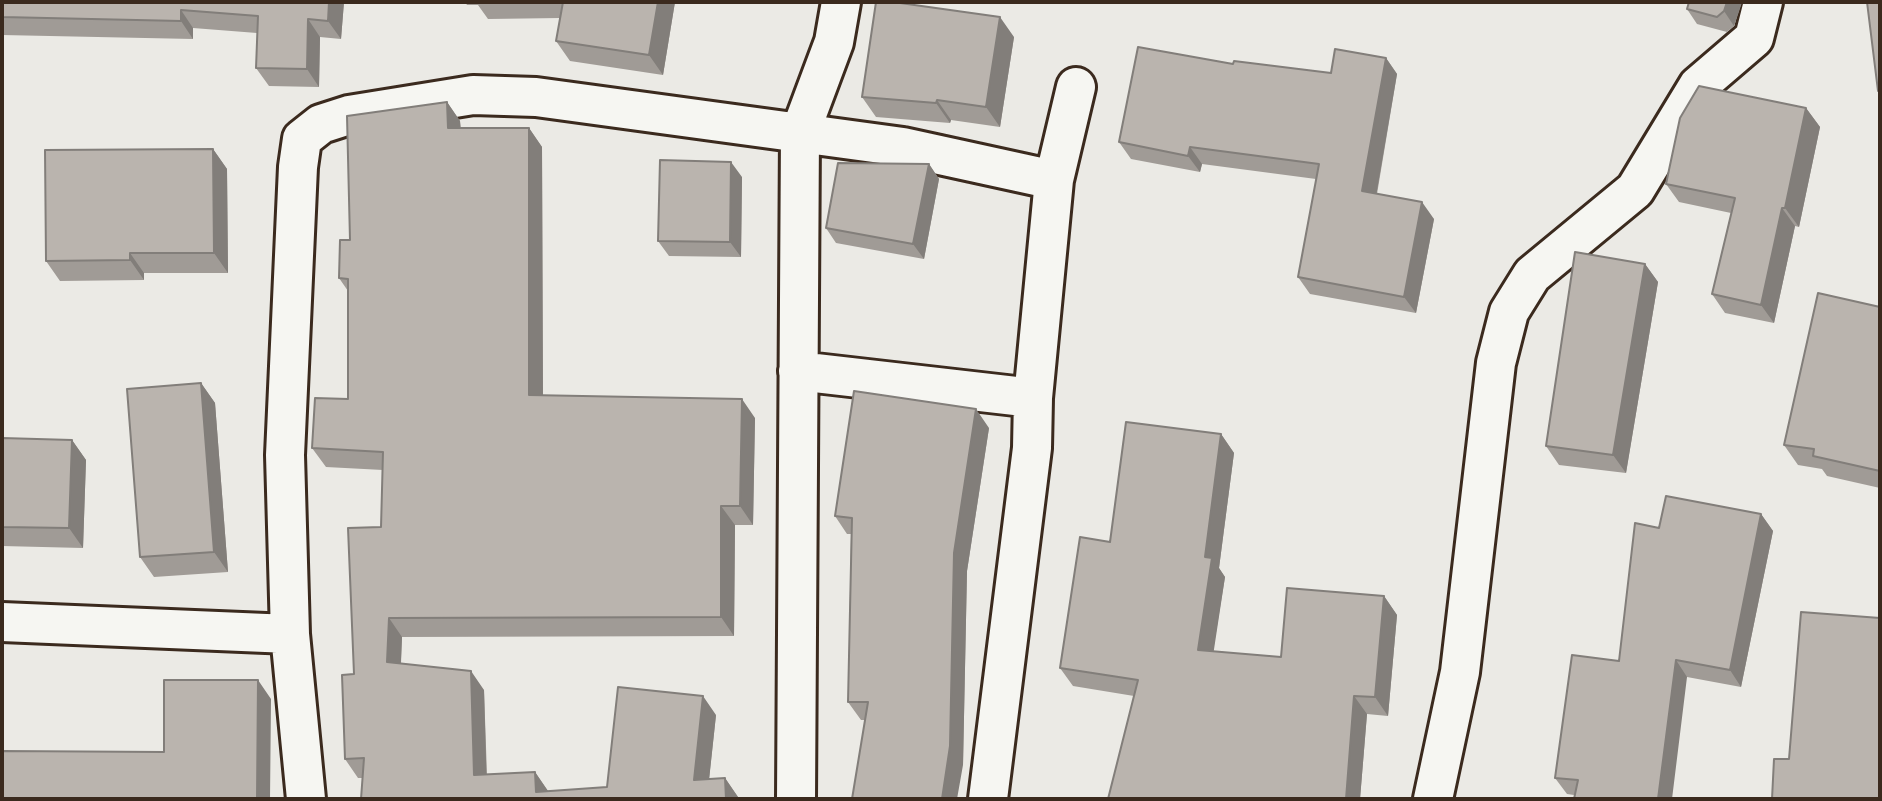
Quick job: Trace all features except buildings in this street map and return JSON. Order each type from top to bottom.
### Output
[{"type":"street","points":[[796,799],[800,133],[834,43],[841,2]]},
{"type":"street","points":[[1433,799],[1460,672],[1496,363],[1509,312],[1532,275],[1635,190],[1698,86],[1754,38],[1763,2]]},
{"type":"street","points":[[988,799],[1032,448],[1033,398],[1054,180],[1076,87]]},
{"type":"street","points":[[306,799],[290,634],[285,455],[298,167],[302,139],[321,124],[349,115],[473,95],[536,97],[903,146],[1054,180]]},
{"type":"street","points":[[798,371],[1033,398]]},
{"type":"street","points":[[2,622],[290,634]]}]
